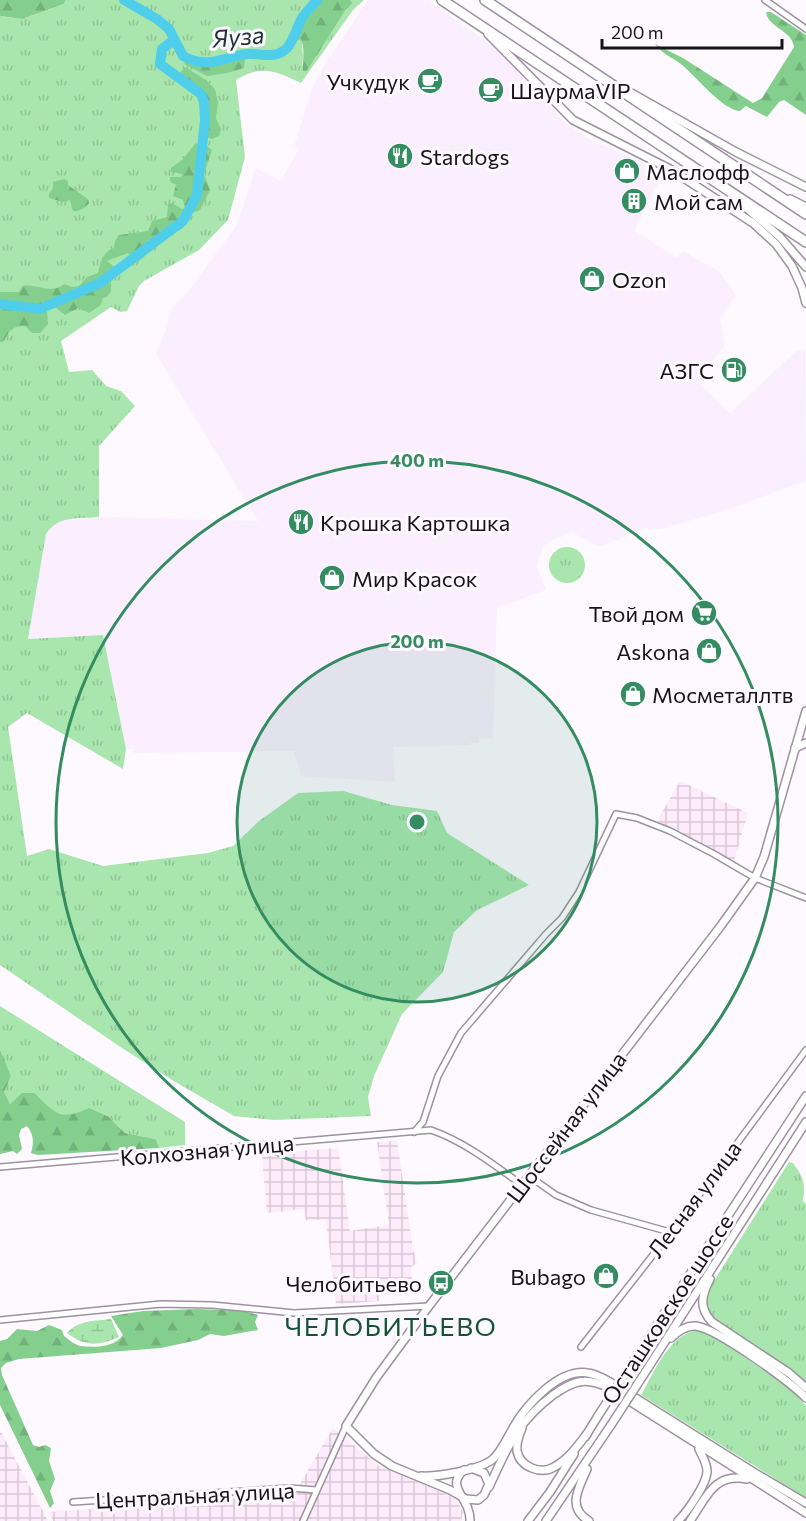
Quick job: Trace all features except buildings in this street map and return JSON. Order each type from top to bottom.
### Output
[{"type":"highway","points":[[442,0],[806,242]]},
{"type":"highway","points":[[485,0],[806,214]]},
{"type":"street","points":[[765,0],[806,29]]},
{"type":"street","points":[[478,25],[526,70],[573,120],[670,169],[753,223],[805,266]]},
{"type":"street","points":[[587,68],[736,152],[806,187]]},
{"type":"street","points":[[779,172],[806,182]]},
{"type":"street","points":[[759,182],[806,207]]},
{"type":"street","points":[[727,190],[780,237],[805,266]]},
{"type":"street","points":[[776,244],[792,266],[806,303]]},
{"type":"street","name":"Шоссейная улица","points":[[303,1521],[346,1426],[376,1378],[755,878],[764,857],[806,711]]},
{"type":"street","points":[[803,721],[806,731]]},
{"type":"street","points":[[795,748],[806,743]]},
{"type":"street","points":[[414,1132],[423,1122],[438,1076],[461,1033],[562,918],[579,892],[616,814],[637,818],[670,831],[755,878],[806,898]]},
{"type":"street","name":"Лесная улица","points":[[581,1347],[693,1204],[806,1050]]},
{"type":"street","name":"Осташковское шоссе","points":[[528,1521],[550,1492],[806,1096]]},
{"type":"street","points":[[423,1122],[431,1130]]},
{"type":"street","name":"Осташковское шоссе","points":[[546,1521],[599,1444],[806,1122]]},
{"type":"street","name":"Колхозная улица","points":[[0,1167],[431,1130],[466,1146],[522,1185]]},
{"type":"street","points":[[530,1176],[556,1195],[591,1210],[669,1232]]},
{"type":"street","points":[[722,1253],[704,1290],[702,1300],[706,1316],[789,1373],[806,1388]]},
{"type":"street","points":[[0,1320],[161,1304],[212,1305],[294,1313],[429,1306]]},
{"type":"street","points":[[648,1368],[678,1332],[693,1326],[700,1327],[718,1335],[767,1367],[806,1398]]},
{"type":"street","points":[[399,1469],[429,1476],[490,1462],[497,1456],[520,1416],[551,1385],[571,1374],[589,1373],[610,1382],[806,1503]]},
{"type":"street","points":[[346,1426],[374,1454],[399,1469],[469,1500],[478,1500],[487,1492],[514,1434],[528,1416],[559,1391],[576,1382],[592,1381],[609,1388],[806,1513]]},
{"type":"street","points":[[539,1405],[524,1424],[517,1449],[524,1463],[531,1468],[539,1470],[555,1467],[587,1434]]},
{"type":"street","points":[[589,1521],[578,1512],[575,1498],[599,1444]]},
{"type":"street","points":[[678,1521],[704,1484],[707,1475],[706,1462],[698,1446]]},
{"type":"street","points":[[470,1521],[469,1508],[457,1490],[456,1481],[459,1474],[469,1468],[480,1470],[487,1476],[489,1484],[487,1492]]},
{"type":"street","points":[[690,1521],[718,1482],[735,1477],[751,1480]]},
{"type":"street","name":"Центральная улица","points":[[73,1502],[290,1488],[316,1490]]},
{"type":"shaded area","points":[[368,0],[427,0],[496,48],[563,121],[592,141],[636,159],[663,175],[634,230],[677,258],[683,251],[720,272],[736,295],[720,318],[725,346],[696,380],[730,413],[795,352],[805,349],[806,481],[724,511],[660,529],[645,528],[600,547],[573,533],[554,539],[543,546],[537,566],[546,590],[497,608],[493,738],[479,739],[479,743],[470,743],[470,745],[393,747],[395,782],[301,776],[294,751],[134,753],[133,749],[126,749],[103,635],[28,639],[46,534],[52,524],[65,520],[99,517],[258,521],[156,354],[167,326],[169,311],[188,292],[236,226],[256,168],[281,181],[298,150],[294,147],[311,91],[320,72]]},
{"type":"shaded area","points":[[680,781],[748,813],[734,861],[657,821]]},
{"type":"shaded area","points":[[397,1141],[417,1263],[411,1267],[413,1288],[379,1291],[379,1301],[336,1304],[326,1219],[306,1221],[304,1209],[267,1213],[262,1154],[338,1148],[350,1231],[389,1225],[377,1142]]},
{"type":"shaded area","points":[[333,1428],[379,1466],[455,1498],[463,1512],[461,1521],[53,1521],[49,1512],[294,1494]]},
{"type":"shaded area","points":[[0,1430],[48,1521],[0,1521]]},
{"type":"green space","points":[[0,0],[66,0],[64,4],[22,19],[0,16]]},
{"type":"green space","points":[[66,0],[322,0],[311,13],[303,28],[302,65],[307,71],[345,11],[353,3],[350,0],[364,0],[353,10],[301,83],[268,71],[253,72],[236,80],[245,157],[228,220],[199,250],[144,281],[139,286],[127,311],[120,312],[111,307],[61,341],[69,372],[92,370],[106,386],[121,391],[135,406],[99,446],[99,517],[63,521],[46,534],[28,639],[103,635],[126,749],[123,769],[27,713],[8,727],[27,856],[49,849],[103,866],[208,853],[233,846],[259,821],[298,793],[343,791],[392,805],[437,811],[447,833],[529,885],[477,910],[454,932],[443,972],[402,1014],[374,1076],[368,1097],[371,1116],[274,1120],[234,1116],[119,1046],[0,965],[0,16],[22,19],[64,4]]},
{"type":"green space","points":[[322,0],[350,0],[353,3],[345,11],[307,71],[303,71],[303,48],[298,35],[305,19]]},
{"type":"green space","points":[[766,12],[771,12],[806,35],[806,115],[784,100],[779,102],[767,117],[746,106],[740,111],[733,109],[717,99],[681,64],[655,44],[683,58],[753,103],[762,98],[794,47],[789,37],[771,22]]},
{"type":"green space","points":[[245,58],[244,68],[207,76],[184,64],[186,60],[216,65]]},
{"type":"green space","points":[[185,67],[206,80],[215,89],[218,102],[216,118],[221,130],[219,136],[212,139],[206,137],[208,106],[197,88],[179,74]]},
{"type":"green space","points":[[196,143],[212,150],[204,174],[210,190],[200,210],[190,214],[183,228],[180,230],[169,227],[163,230],[158,241],[148,240],[145,256],[139,261],[132,259],[128,253],[107,261],[116,268],[111,279],[111,291],[107,297],[103,298],[101,305],[89,313],[78,308],[65,315],[51,304],[47,309],[48,324],[40,333],[32,333],[25,326],[17,327],[9,332],[3,342],[0,342],[0,292],[19,292],[22,286],[54,289],[64,284],[72,287],[79,286],[87,277],[98,273],[103,258],[114,248],[119,235],[148,231],[152,221],[167,217],[168,204],[172,203],[182,209],[185,208],[183,200],[173,196],[176,185],[170,181],[170,177],[181,177],[182,174],[171,172],[171,168],[182,160]]},
{"type":"green space","points":[[64,179],[68,181],[68,185],[88,199],[89,203],[84,208],[73,211],[70,200],[63,202],[49,198],[53,182]]},
{"type":"green space","points":[[567,547],[580,552],[585,565],[580,578],[567,583],[554,578],[549,565],[554,552]]},
{"type":"green space","points":[[0,1006],[185,1122],[185,1145],[159,1148],[156,1139],[125,1133],[109,1117],[73,1116],[53,1112],[35,1093],[10,1104],[3,1092],[11,1076],[0,1049]]},
{"type":"green space","points":[[0,1049],[11,1076],[4,1092],[10,1104],[22,1093],[35,1093],[53,1110],[65,1115],[89,1108],[109,1117],[125,1133],[156,1139],[159,1148],[38,1155],[31,1153],[33,1139],[27,1126],[21,1129],[19,1135],[22,1149],[17,1154],[13,1151],[0,1154]]},
{"type":"green space","points":[[789,1162],[793,1163],[799,1172],[804,1185],[803,1201],[806,1204],[806,1385],[715,1320],[707,1304],[710,1287]]},
{"type":"green space","points":[[197,1309],[245,1311],[258,1315],[255,1322],[258,1330],[224,1336],[210,1334],[198,1340],[161,1348],[19,1359],[6,1363],[1,1368],[33,1445],[39,1447],[45,1445],[51,1448],[49,1461],[55,1479],[50,1491],[54,1503],[50,1508],[0,1405],[0,1341],[7,1339],[17,1329],[37,1331],[49,1325],[62,1330],[64,1336],[79,1345],[104,1346],[115,1342],[123,1335],[111,1316],[143,1311]]},
{"type":"green space","points":[[111,1319],[119,1337],[112,1340],[92,1344],[80,1341],[67,1333],[82,1323]]},
{"type":"green space","points":[[697,1330],[714,1336],[792,1390],[806,1406],[806,1498],[641,1395],[657,1365],[670,1347],[678,1339]]},
{"type":"waterway","name":"Яуза","points":[[124,0],[157,19],[169,29],[183,56],[200,62],[247,54],[273,55],[282,52],[292,41],[302,18],[317,0]]},
{"type":"waterway","points":[[0,304],[40,309],[100,283],[183,221],[197,195],[205,120],[201,94],[160,64],[162,49],[174,40]]},
{"type":"place","name":"Учкудук","points":[[430,81]]},
{"type":"place","name":"ШаурмаVIP","points":[[491,90]]},
{"type":"place","name":"Stardogs","points":[[400,156]]},
{"type":"place","name":"Маслофф","points":[[627,171]]},
{"type":"place","name":"Мой сам","points":[[634,201]]},
{"type":"place","name":"Ozon","points":[[592,279]]},
{"type":"place","name":"АЗГС","points":[[734,370]]},
{"type":"place","name":"Крошка Картошка","points":[[301,522]]},
{"type":"place","name":"Мир Красок","points":[[332,578]]},
{"type":"place","name":"Твой дом","points":[[704,613]]},
{"type":"place","name":"Askona","points":[[709,651]]},
{"type":"place","name":"Мосметаллтв","points":[[633,694]]},
{"type":"place","name":"Bubago","points":[[606,1276]]},
{"type":"place","name":"Челобитьево","points":[[441,1283]]},
{"type":"district","name":"ЧЕЛОБИТЬЕВО","points":[[391,1325]]}]
